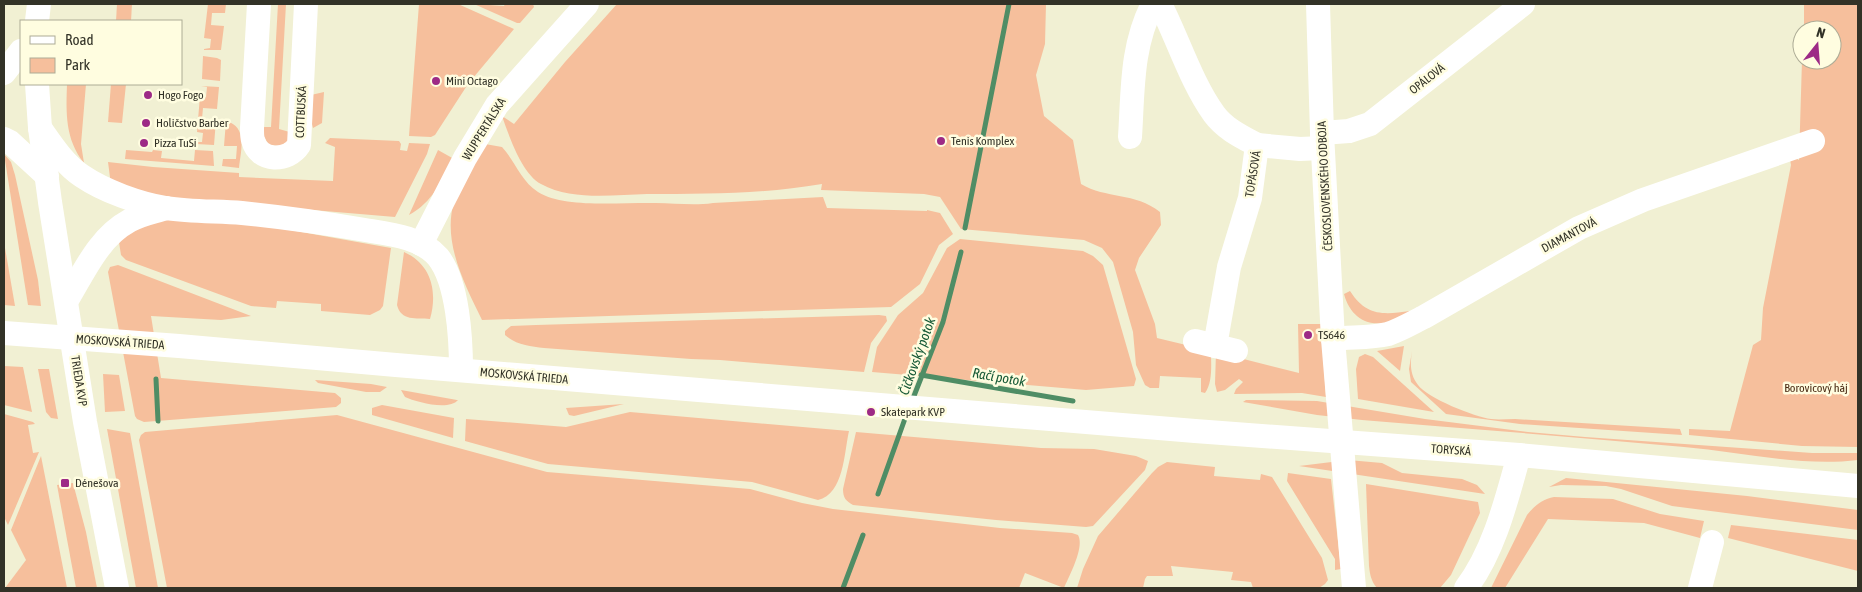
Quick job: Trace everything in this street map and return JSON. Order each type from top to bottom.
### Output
[{"type":"street","points":[[37,20],[38,4]]},
{"type":"street","name":"COTTBUSKÁ","points":[[259,4],[252,128],[253,141],[257,148],[265,155],[276,158],[295,152],[299,145],[306,4]]},
{"type":"street","name":"WUPPERTÁLSKA","points":[[421,244],[465,158],[497,106],[587,4]]},
{"type":"street","points":[[1130,137],[1134,60],[1142,28],[1153,4]]},
{"type":"street","name":"TOPÁSOVÁ","points":[[1160,4],[1195,80],[1214,115],[1232,131],[1257,145],[1250,198],[1228,267],[1215,346]]},
{"type":"street","name":"ČESKOSLOVENSKÉHO ODBOJA","points":[[1318,4],[1322,141],[1333,339],[1354,588]]},
{"type":"street","name":"OPÁLOVÁ","points":[[1257,145],[1322,141],[1370,124],[1523,4]]},
{"type":"street","points":[[4,73],[20,53]]},
{"type":"street","name":"TRIEDA KVP","points":[[37,85],[40,128],[85,422],[116,588]]},
{"type":"street","points":[[40,128],[55,150],[82,176],[121,195],[166,208],[300,219],[387,233],[421,244],[442,263],[450,281],[459,326],[461,370]]},
{"type":"street","points":[[4,139],[10,142],[47,176]]},
{"type":"street","name":"DIAMANTOVÁ","points":[[1333,339],[1388,334],[1420,319],[1580,228],[1643,200],[1813,141]]},
{"type":"street","points":[[67,300],[110,234],[129,220],[166,208]]},
{"type":"street","name":"MOSKOVSKÁ TRIEDA","points":[[4,333],[1044,418]]},
{"type":"street","name":"TORYSKÁ","points":[[1044,418],[1519,455],[1858,486]]},
{"type":"street","points":[[1466,588],[1477,571],[1504,512],[1519,455]]},
{"type":"street","points":[[1700,588],[1712,542]]},
{"type":"green space","points":[[117,4],[132,4],[131,20],[116,20]]},
{"type":"green space","points":[[208,4],[226,4],[225,13],[212,13],[211,25],[224,26],[221,50],[204,50],[210,48],[211,39],[204,38]]},
{"type":"green space","points":[[278,4],[286,4],[279,129],[293,133],[291,141],[279,146],[269,145],[258,127],[271,127]]},
{"type":"green space","points":[[419,4],[458,4],[514,29],[468,84],[435,135],[431,137],[409,136]]},
{"type":"green space","points":[[474,4],[504,6],[505,4],[533,4],[534,7],[520,23],[517,23]]},
{"type":"green space","points":[[617,4],[1046,4],[1045,44],[1036,75],[1044,116],[1073,140],[1081,184],[1100,192],[1141,201],[1160,212],[1161,225],[1139,258],[1135,270],[1155,324],[1157,338],[1211,351],[1208,389],[1205,393],[1201,392],[1201,378],[1160,376],[1159,388],[1150,388],[1145,385],[1136,365],[1133,332],[1113,262],[1102,248],[1084,240],[961,229],[940,197],[924,194],[821,190],[822,184],[735,193],[593,196],[566,193],[541,184],[534,179],[522,163],[512,144],[502,116],[514,124],[565,62]]},
{"type":"green space","name":"Borovicový háj","points":[[1804,4],[1858,4],[1858,447],[1802,446],[1689,435],[1689,429],[1730,431],[1753,345],[1761,340],[1763,308],[1791,165],[1789,154],[1799,160],[1802,70],[1842,70],[1842,20],[1804,20]]},
{"type":"green space","points":[[203,56],[221,60],[220,81],[202,79]]},
{"type":"green space","points":[[67,85],[86,85],[81,144],[84,163],[73,145],[70,135]]},
{"type":"green space","points":[[111,85],[126,85],[122,123],[108,122]]},
{"type":"green space","points":[[201,86],[219,87],[217,109],[203,108],[202,119],[216,120],[214,145],[196,144],[196,142],[202,142],[203,133],[197,132],[200,96],[206,97],[207,87]]},
{"type":"green space","points":[[324,92],[322,123],[313,128],[311,95]]},
{"type":"green space","points":[[226,121],[238,128],[242,140],[239,168],[222,166],[223,159],[236,159],[237,146],[224,146]]},
{"type":"green space","points":[[330,138],[399,141],[401,144],[400,150],[407,151],[409,143],[430,144],[427,154],[395,217],[138,195],[111,185],[108,162],[239,173],[239,177],[333,181],[335,147],[325,143]]},
{"type":"green space","points":[[485,144],[502,147],[532,187],[549,197],[563,201],[595,204],[698,204],[823,197],[827,208],[927,210],[940,213],[953,234],[939,245],[920,284],[891,307],[482,320],[457,263],[453,248],[451,217],[456,196]]},
{"type":"green space","points":[[126,150],[162,151],[161,158],[194,161],[195,150],[213,151],[214,166],[125,159]]},
{"type":"green space","points":[[438,150],[454,159],[430,197],[409,215]]},
{"type":"green space","points":[[4,154],[11,162],[15,175],[38,280],[41,306],[28,305]]},
{"type":"green space","points":[[161,217],[262,225],[391,248],[383,306],[380,310],[370,315],[321,311],[321,304],[277,301],[276,308],[251,306],[126,260],[121,255],[118,236]]},
{"type":"green space","points":[[960,239],[1083,251],[1093,256],[1103,265],[1136,379],[1134,386],[1086,390],[872,372],[877,347],[898,315],[923,293],[947,248]]},
{"type":"green space","points":[[4,242],[15,306],[4,305]]},
{"type":"green space","points":[[404,252],[421,264],[430,280],[433,298],[430,319],[410,318],[402,314],[397,305]]},
{"type":"green space","points":[[118,265],[251,316],[221,320],[151,316],[161,378],[335,393],[341,398],[341,403],[336,407],[144,422],[137,419],[108,272],[110,267]]},
{"type":"green space","points":[[1350,291],[1362,305],[1376,312],[1410,311],[1390,322],[1371,323],[1362,320],[1348,305],[1344,294]]},
{"type":"green space","points":[[886,316],[887,321],[871,343],[864,372],[544,348],[518,343],[505,335],[505,331],[511,326]]},
{"type":"green space","points":[[1298,324],[1321,324],[1326,397],[1302,393],[1234,394],[1243,382],[1239,379],[1225,390],[1217,392],[1215,384],[1216,352],[1299,373]]},
{"type":"green space","points":[[1404,346],[1400,371],[1377,351]]},
{"type":"green space","points":[[1412,351],[1411,369],[1418,385],[1431,396],[1474,415],[1494,419],[1680,429],[1682,435],[1520,424],[1446,414],[1411,382],[1409,369]]},
{"type":"green space","points":[[1365,354],[1373,357],[1434,412],[1358,399],[1356,369],[1359,357]]},
{"type":"green space","points":[[4,366],[23,367],[32,412],[4,405]]},
{"type":"green space","points":[[38,369],[49,369],[58,419],[51,418],[46,412]]},
{"type":"green space","points":[[103,374],[119,375],[125,411],[105,412]]},
{"type":"green space","points":[[315,380],[387,387],[380,392],[366,392],[318,383]]},
{"type":"green space","points":[[401,390],[458,400],[447,405],[432,404],[405,397]]},
{"type":"green space","points":[[1246,400],[1317,401],[1425,419],[1585,437],[1812,453],[1858,453],[1858,460],[1815,462],[1684,447],[1362,420],[1317,415],[1243,402]]},
{"type":"green space","points":[[624,404],[574,416],[569,415],[566,408]]},
{"type":"green space","points":[[382,405],[454,418],[453,438],[372,415],[372,408]]},
{"type":"green space","points":[[630,412],[849,431],[844,461],[838,481],[827,496],[818,500],[752,482],[548,464],[465,441],[466,419],[566,427]]},
{"type":"green space","points":[[4,414],[35,424],[28,425],[33,453],[39,452],[8,525],[4,517]]},
{"type":"green space","points":[[337,415],[547,472],[750,489],[833,509],[1000,528],[1072,533],[1078,535],[1080,540],[1078,554],[1064,588],[1025,573],[1019,588],[167,588],[139,440],[141,435],[145,432]]},
{"type":"green space","points":[[107,429],[130,433],[158,588],[136,588]]},
{"type":"green space","points":[[856,432],[1041,448],[1094,449],[1136,456],[1148,461],[1145,470],[1093,526],[996,520],[851,504],[844,497],[843,489]]},
{"type":"green space","points":[[41,456],[67,588],[5,588],[26,560],[11,530]]},
{"type":"green space","points":[[1348,460],[1382,463],[1402,473],[1462,479],[1477,485],[1485,494],[1299,466]]},
{"type":"green space","points":[[1167,462],[1215,467],[1214,476],[1260,480],[1261,474],[1272,477],[1322,558],[1328,580],[1325,584],[1319,588],[1253,588],[1251,582],[1231,580],[1233,572],[1171,566],[1173,576],[1147,576],[1143,588],[1077,588],[1083,569],[1098,536],[1152,473]]},
{"type":"green space","points":[[1288,473],[1331,479],[1341,569],[1335,570],[1335,559],[1287,481]]},
{"type":"green space","points":[[1566,478],[1747,496],[1858,510],[1858,530],[1672,506],[1606,486],[1561,485],[1549,487]]},
{"type":"green space","points":[[73,483],[86,532],[97,588],[76,588],[57,485]]},
{"type":"green space","points":[[1366,484],[1478,502],[1480,513],[1451,575],[1440,588],[1377,588],[1371,578],[1369,566]]},
{"type":"green space","points":[[1554,497],[1613,499],[1660,514],[1704,521],[1700,538],[1644,523],[1548,519],[1505,588],[1491,588],[1527,515],[1539,503]]},
{"type":"green space","points":[[1731,525],[1858,540],[1858,571],[1728,538]]},
{"type":"waterway","name":"Čičkovský potok","points":[[965,228],[1009,4]]},
{"type":"waterway","name":"Čičkovský potok","points":[[912,401],[943,322],[961,252]]},
{"type":"waterway","name":"Račí potok","points":[[921,375],[1073,401]]},
{"type":"waterway","points":[[156,379],[158,421]]},
{"type":"waterway","name":"Čičkovský potok","points":[[878,494],[907,413]]},
{"type":"waterway","name":"Čičkovský potok","points":[[843,588],[863,535]]},
{"type":"place","name":"Mini Octago","points":[[436,81]]},
{"type":"place","name":"Hogo Fogo","points":[[148,95]]},
{"type":"place","name":"Holičstvo Barber","points":[[146,123]]},
{"type":"place","name":"Tenis Komplex","points":[[941,141]]},
{"type":"place","name":"Pizza TuSi","points":[[144,143]]},
{"type":"place","name":"TS646","points":[[1308,335]]},
{"type":"place","name":"Skatepark KVP","points":[[871,412]]},
{"type":"place","name":"Dénešova","points":[[65,483]]}]
